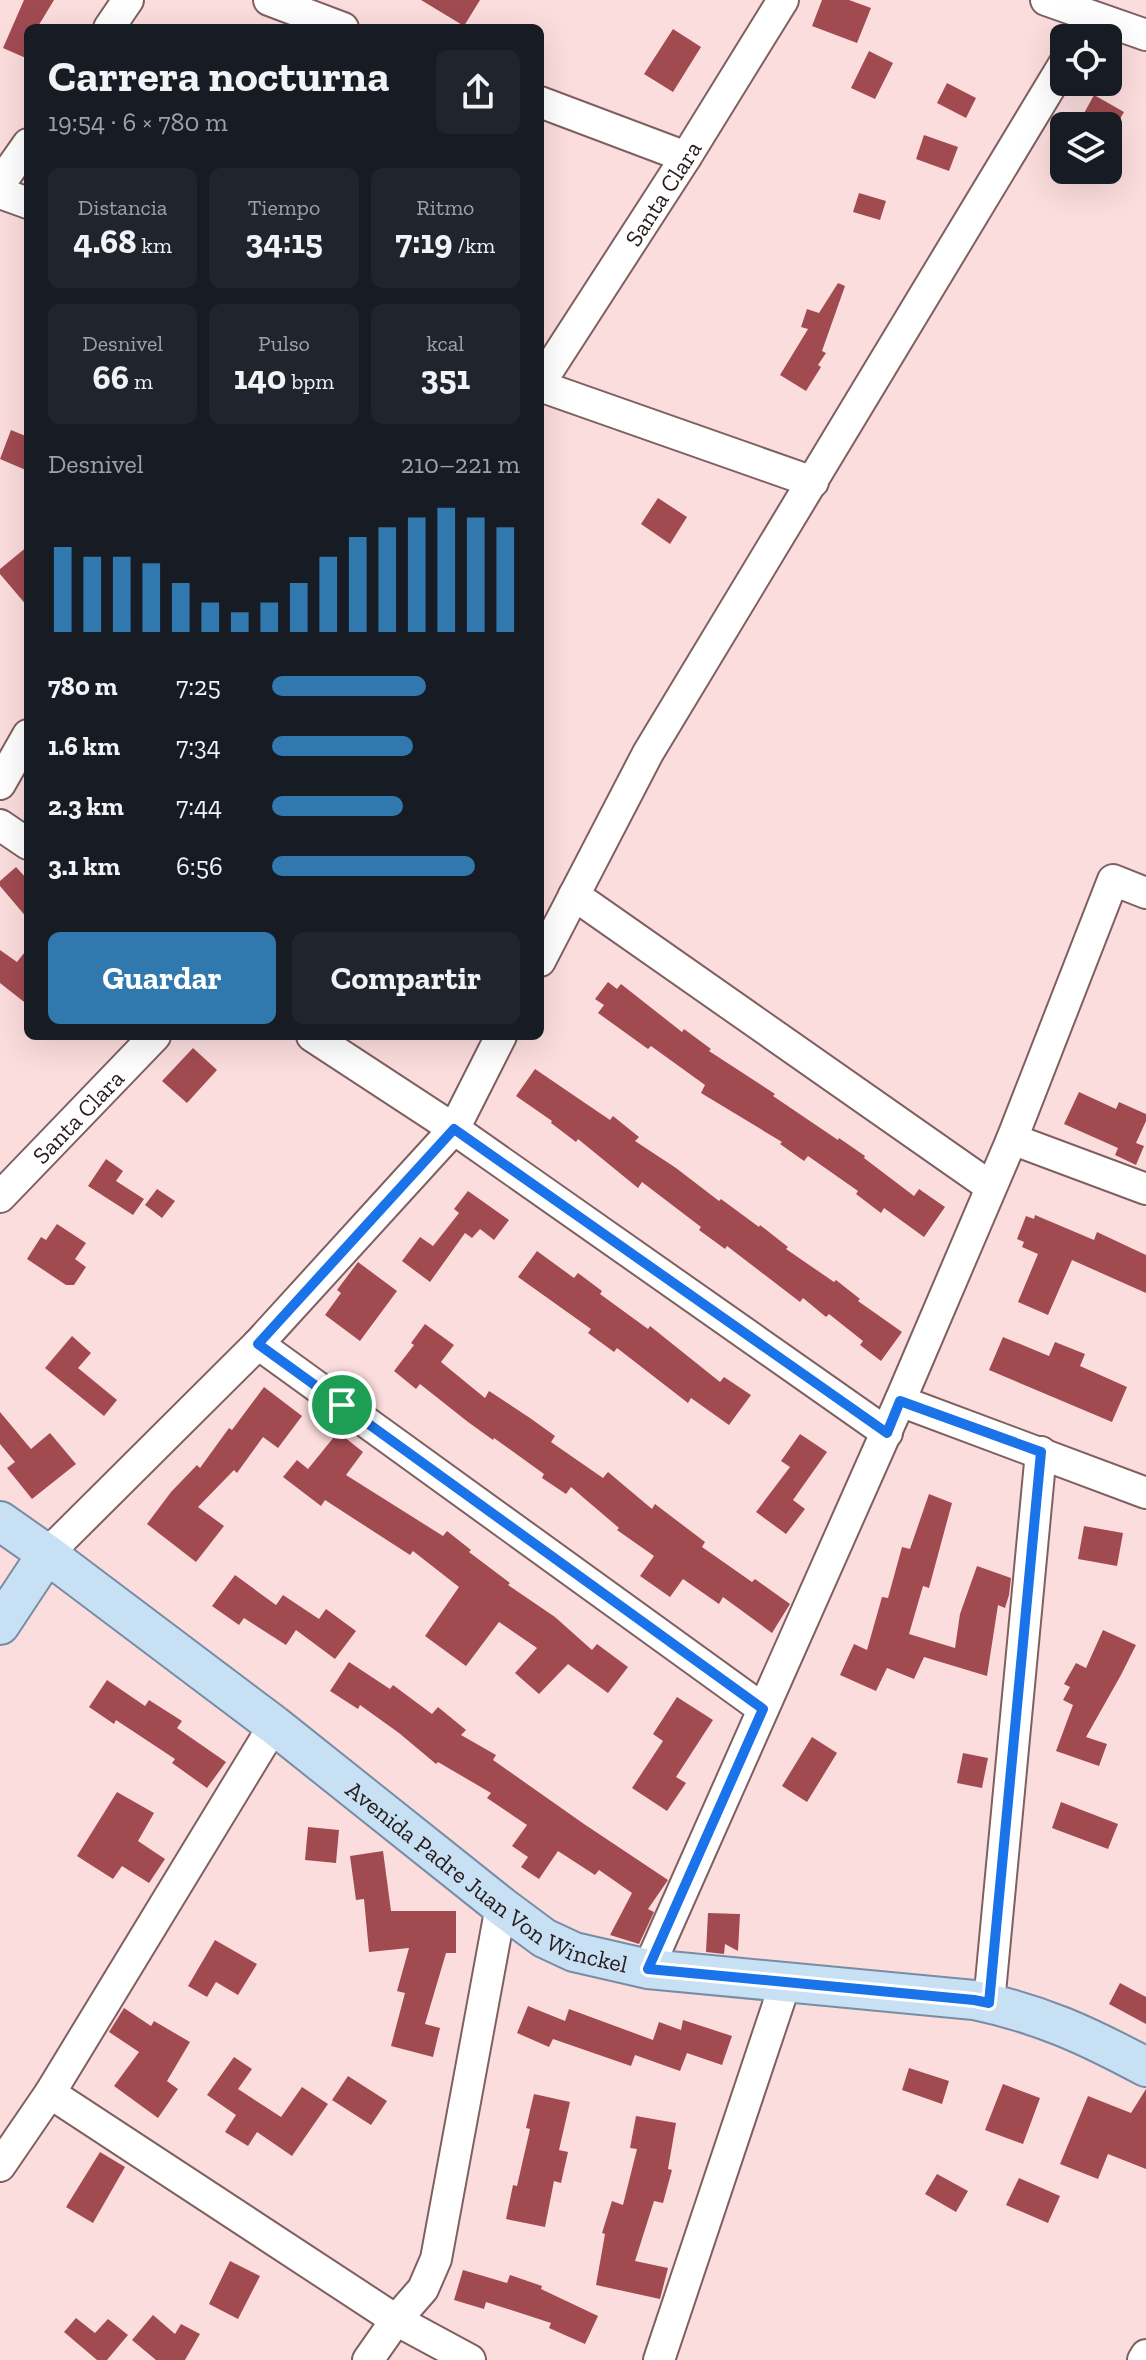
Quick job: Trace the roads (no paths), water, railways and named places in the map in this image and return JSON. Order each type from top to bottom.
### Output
[{"type":"main road","name":"Avenida Padre Juan Von Winckel","points":[[0,1521],[274,1725],[544,1938],[574,1952],[648,1969],[989,2003],[1012,2008],[1092,2037],[1146,2067]]},
{"type":"main road","points":[[0,1625],[47,1554]]},
{"type":"street","points":[[112,24],[128,0]]},
{"type":"street","points":[[269,0],[332,24]]},
{"type":"street","name":"Santa Clara","points":[[544,378],[783,0]]},
{"type":"street","points":[[1046,0],[1082,24]]},
{"type":"street","points":[[1122,32],[1146,35]]},
{"type":"street","points":[[544,953],[648,753],[1050,87]]},
{"type":"street","points":[[544,104],[686,157]]},
{"type":"street","points":[[0,184],[24,150]]},
{"type":"street","points":[[0,193],[24,202]]},
{"type":"street","points":[[544,385],[813,482]]},
{"type":"street","points":[[0,784],[24,742]]},
{"type":"street","points":[[0,825],[24,841]]},
{"type":"street","points":[[648,1969],[887,1433],[1012,1139],[1113,880],[1146,893]]},
{"type":"street","points":[[574,895],[991,1187]]},
{"type":"street","name":"Santa Clara","points":[[0,1197],[151,1040]]},
{"type":"street","points":[[318,1040],[454,1129],[887,1433]]},
{"type":"street","points":[[47,1554],[258,1344],[454,1129],[499,1040]]},
{"type":"street","points":[[1012,1139],[1146,1189]]},
{"type":"street","points":[[258,1344],[763,1709]]},
{"type":"street","points":[[900,1401],[1146,1493]]},
{"type":"street","points":[[989,2003],[1041,1452]]},
{"type":"street","points":[[0,2166],[50,2093],[274,1725]]},
{"type":"street","points":[[368,2360],[423,2289],[436,2259],[501,1906]]},
{"type":"street","points":[[659,2360],[786,1981]]},
{"type":"street","points":[[50,2093],[396,2320],[470,2360]]}]
